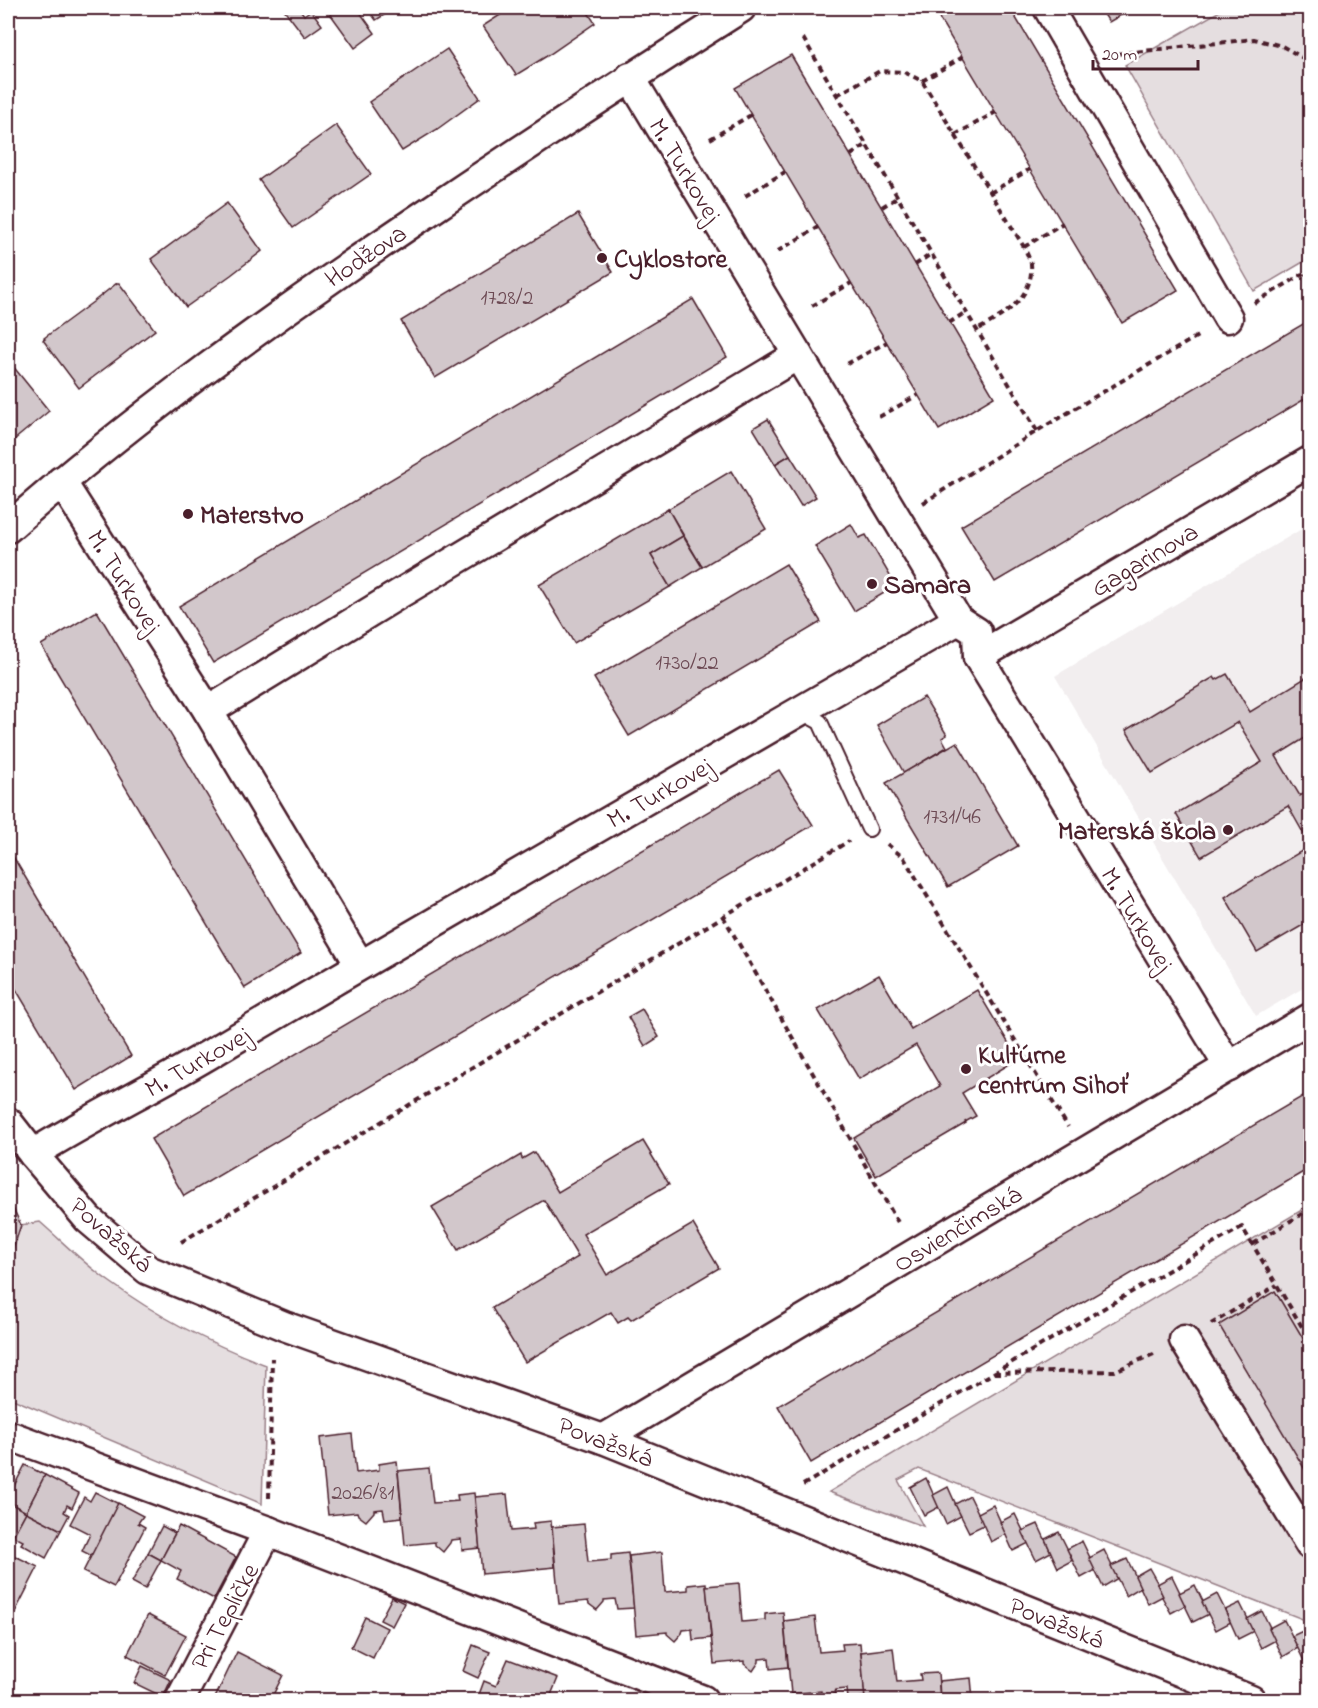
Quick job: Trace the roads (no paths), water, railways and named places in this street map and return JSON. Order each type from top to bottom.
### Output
[{"type":"street","name":"Hodžova","points":[[8,528],[61,481],[257,330],[544,134],[741,8]]},
{"type":"street","points":[[1048,8],[1228,318]]},
{"type":"street","name":"M. Turkovej","points":[[630,77],[958,620],[977,632],[978,657],[1229,1067]]},
{"type":"street","points":[[208,711],[798,355]]},
{"type":"street","name":"Gagarinova","points":[[978,657],[1311,461]]},
{"type":"street","name":"M. Turkovej","points":[[61,481],[208,711],[360,965]]},
{"type":"street","name":"M. Turkovej","points":[[33,1154],[179,1072],[958,620]]},
{"type":"street","name":"Osvienčimská","points":[[603,1439],[1311,1018]]},
{"type":"street","name":"Považská","points":[[8,1122],[88,1219],[148,1270],[284,1326],[603,1439],[1251,1701]]},
{"type":"street","points":[[1184,1340],[1311,1545]]},
{"type":"street","points":[[8,1435],[268,1531],[703,1701]]},
{"type":"street","name":"Pri Tepličke","points":[[180,1701],[268,1531]]},
{"type":"lane","points":[[800,711],[820,722],[869,829]]},
{"type":"place","name":"Cyklostore","points":[[602,258]]},
{"type":"place","name":"Materstvo","points":[[188,514]]},
{"type":"place","name":"Samara","points":[[872,584]]},
{"type":"place","name":"Materská škola","points":[[1228,830]]},
{"type":"place","name":"Kultúrne centrum Sihoť","points":[[966,1069]]}]
